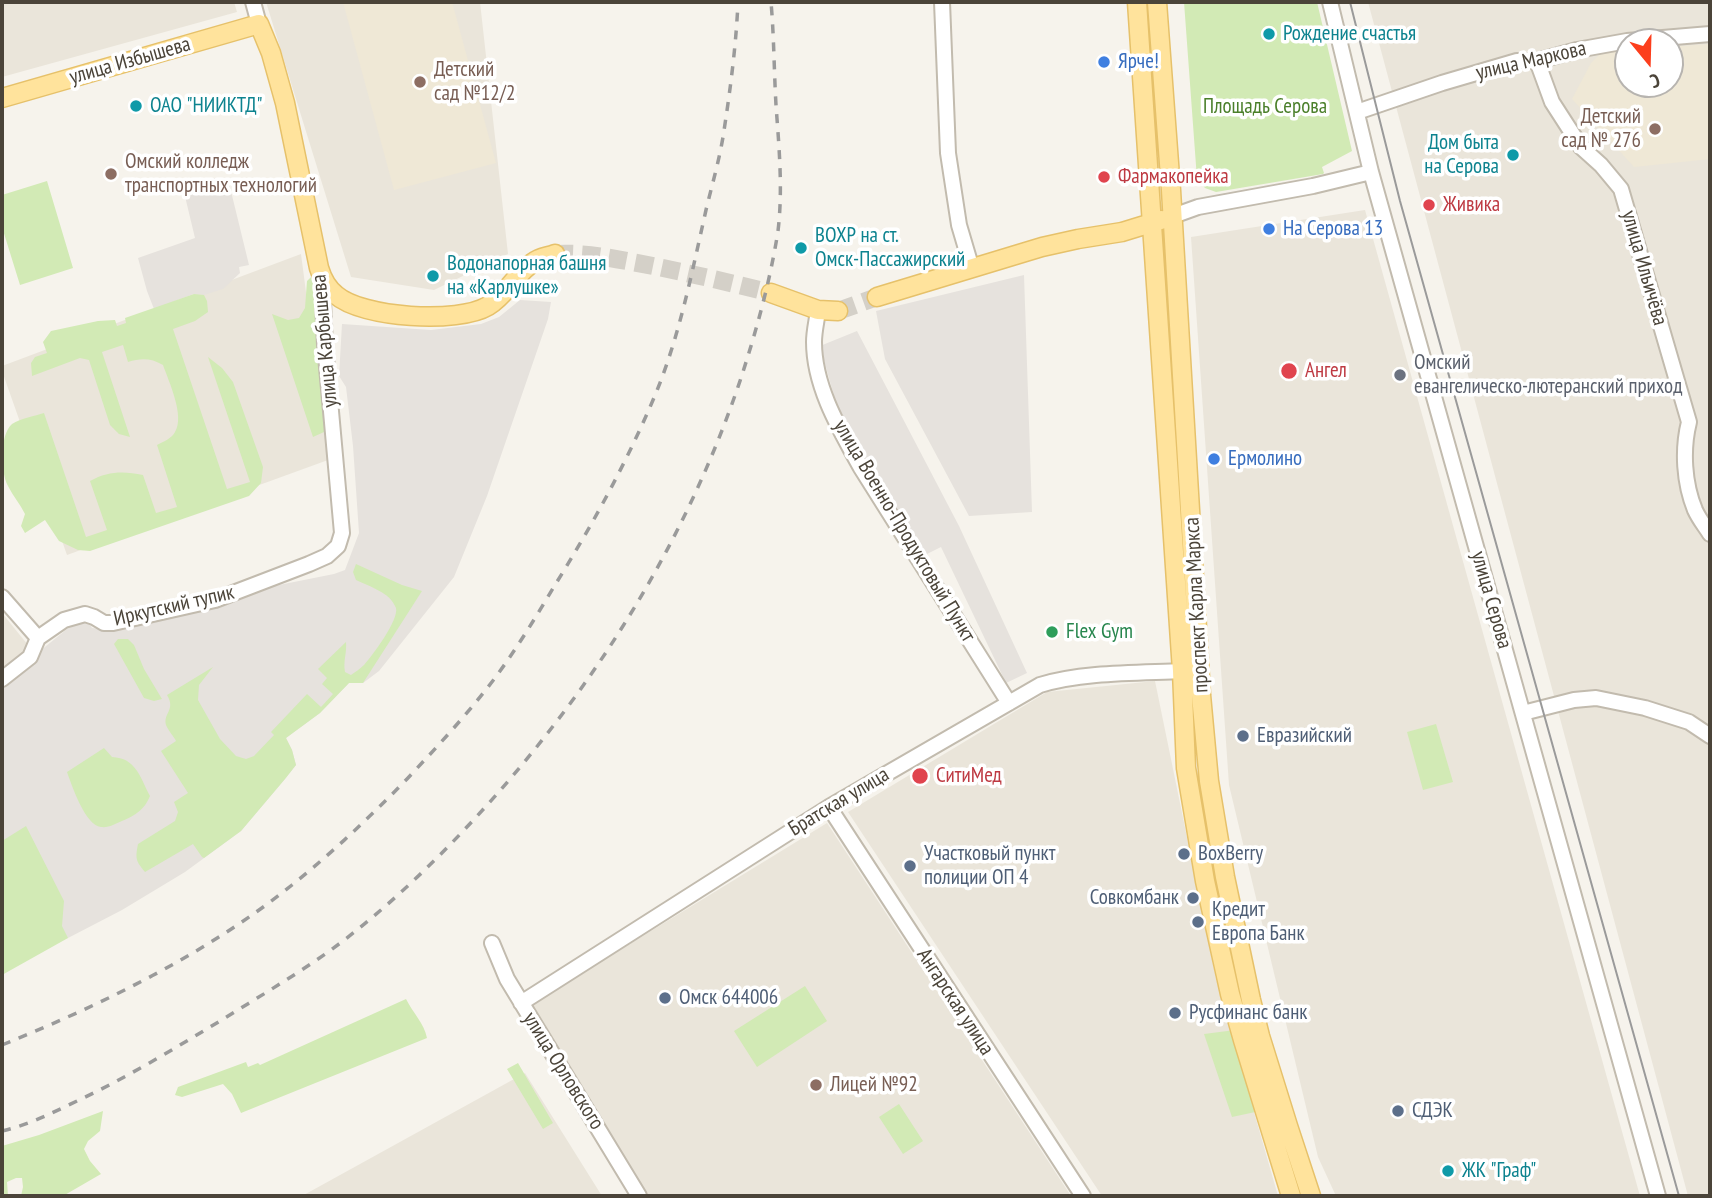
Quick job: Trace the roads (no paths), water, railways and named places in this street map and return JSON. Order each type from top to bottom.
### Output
[{"type":"main road","name":"проспект Карла Маркса","points":[[1137,2],[1182,671],[1186,768],[1205,881],[1233,1006],[1291,1196]]},
{"type":"main road","name":"проспект Карла Маркса","points":[[1157,2],[1173,216],[1205,752],[1213,814],[1260,1035],[1311,1196]]},
{"type":"main road","name":"улица Избышева","points":[[2,98],[259,24]]},
{"type":"main road","name":"улица Карбышева","points":[[259,24],[271,53],[285,103],[323,279]]},
{"type":"main road","points":[[877,297],[1042,247],[1122,232],[1173,216]]},
{"type":"main road","points":[[323,279],[336,296],[355,306],[384,312],[444,317],[472,314],[489,306],[538,260],[555,254]]},
{"type":"main road","points":[[771,293],[818,310],[838,311]]},
{"type":"street","name":"улица Карбышева","points":[[253,2],[259,24]]},
{"type":"street","points":[[942,2],[948,153],[959,225],[972,269]]},
{"type":"street","name":"улица Серова","points":[[1330,2],[1371,172],[1658,1196]]},
{"type":"street","name":"улица Маркова","points":[[1357,112],[1517,61],[1537,61],[1627,41],[1710,34]]},
{"type":"street","name":"улица Ильичёва","points":[[1537,61],[1552,102],[1581,146],[1621,189],[1689,422],[1684,442],[1688,492],[1696,513],[1710,534]]},
{"type":"street","points":[[1173,216],[1198,207],[1313,186],[1371,172]]},
{"type":"street","name":"улица Карбышева","points":[[323,279],[325,345],[342,533],[338,546],[327,556]]},
{"type":"street","name":"улица Военно-Продуктовый Пункт","points":[[818,310],[814,342],[816,362],[828,402],[842,433],[874,490],[1009,703]]},
{"type":"street","name":"Иркутский тупик","points":[[2,678],[30,657],[38,638],[64,620],[85,614],[104,623],[113,623],[215,600],[327,556]]},
{"type":"street","points":[[2,597],[38,638]]},
{"type":"street","name":"Братская улица","points":[[521,1003],[828,807],[1040,685],[1077,677],[1182,671]]},
{"type":"street","points":[[1523,713],[1574,700],[1596,698],[1645,708],[1689,722],[1710,736]]},
{"type":"street","name":"Ангарская улица","points":[[828,807],[1083,1196]]},
{"type":"street","name":"улица Орловского","points":[[492,943],[507,979],[639,1196]]},
{"type":"tunnel","points":[[555,254],[616,259],[771,293]]},
{"type":"tunnel","points":[[838,311],[877,297]]},
{"type":"tram line","points":[[1350,2],[1400,201],[1679,1196]]},
{"type":"railway","points":[[2,1045],[115,995],[153,975],[225,933],[292,885],[351,834],[407,779],[469,711],[506,662],[569,562],[609,491],[634,443],[664,371],[685,303],[721,146],[738,2]]},
{"type":"railway","points":[[2,1131],[49,1114],[134,1072],[270,990],[343,941],[401,893],[471,822],[529,757],[603,658],[636,605],[694,496],[740,381],[762,307],[778,231],[780,200],[771,2]]},
{"type":"place","name":"Рождение счастья","points":[[1269,34]]},
{"type":"place","name":"Ярче!","points":[[1104,62]]},
{"type":"place","name":"Детский сад №12/2","points":[[420,82]]},
{"type":"place","name":"ОАО \"НИИКТД\"","points":[[136,106]]},
{"type":"place","name":"Детский сад № 276","points":[[1655,129]]},
{"type":"place","name":"Дом быта на Серова","points":[[1513,155]]},
{"type":"place","name":"Омский колледж транспортных технологий","points":[[111,174]]},
{"type":"place","name":"Фармакопейка","points":[[1104,177]]},
{"type":"place","name":"Живика","points":[[1429,205]]},
{"type":"place","name":"На Серова 13","points":[[1269,229]]},
{"type":"place","name":"ВОХР на ст. Омск-Пассажирский","points":[[801,248]]},
{"type":"place","name":"Водонапорная башня на «Карлушке»","points":[[433,276]]},
{"type":"place","name":"Ангел","points":[[1289,371]]},
{"type":"place","name":"Омский евангелическо-лютеранский приход","points":[[1400,375]]},
{"type":"place","name":"Ермолино","points":[[1214,459]]},
{"type":"place","name":"Flex Gym","points":[[1052,632]]},
{"type":"place","name":"Евразийский","points":[[1243,736]]},
{"type":"place","name":"СитиМед","points":[[920,776]]},
{"type":"place","name":"BoxBerry","points":[[1184,854]]},
{"type":"place","name":"Участковый пункт полиции ОП 4","points":[[910,866]]},
{"type":"place","name":"Совкомбанк","points":[[1193,898]]},
{"type":"place","name":"Кредит Европа Банк","points":[[1198,922]]},
{"type":"place","name":"Омск 644006","points":[[665,998]]},
{"type":"place","name":"Русфинанс банк","points":[[1175,1013]]},
{"type":"place","name":"Лицей №92","points":[[816,1085]]},
{"type":"place","name":"СДЭК","points":[[1398,1111]]},
{"type":"place","name":"ЖК \"Граф\"","points":[[1448,1171]]},
{"type":"park label","name":"Площадь Серова","points":[[1265,107]]}]
